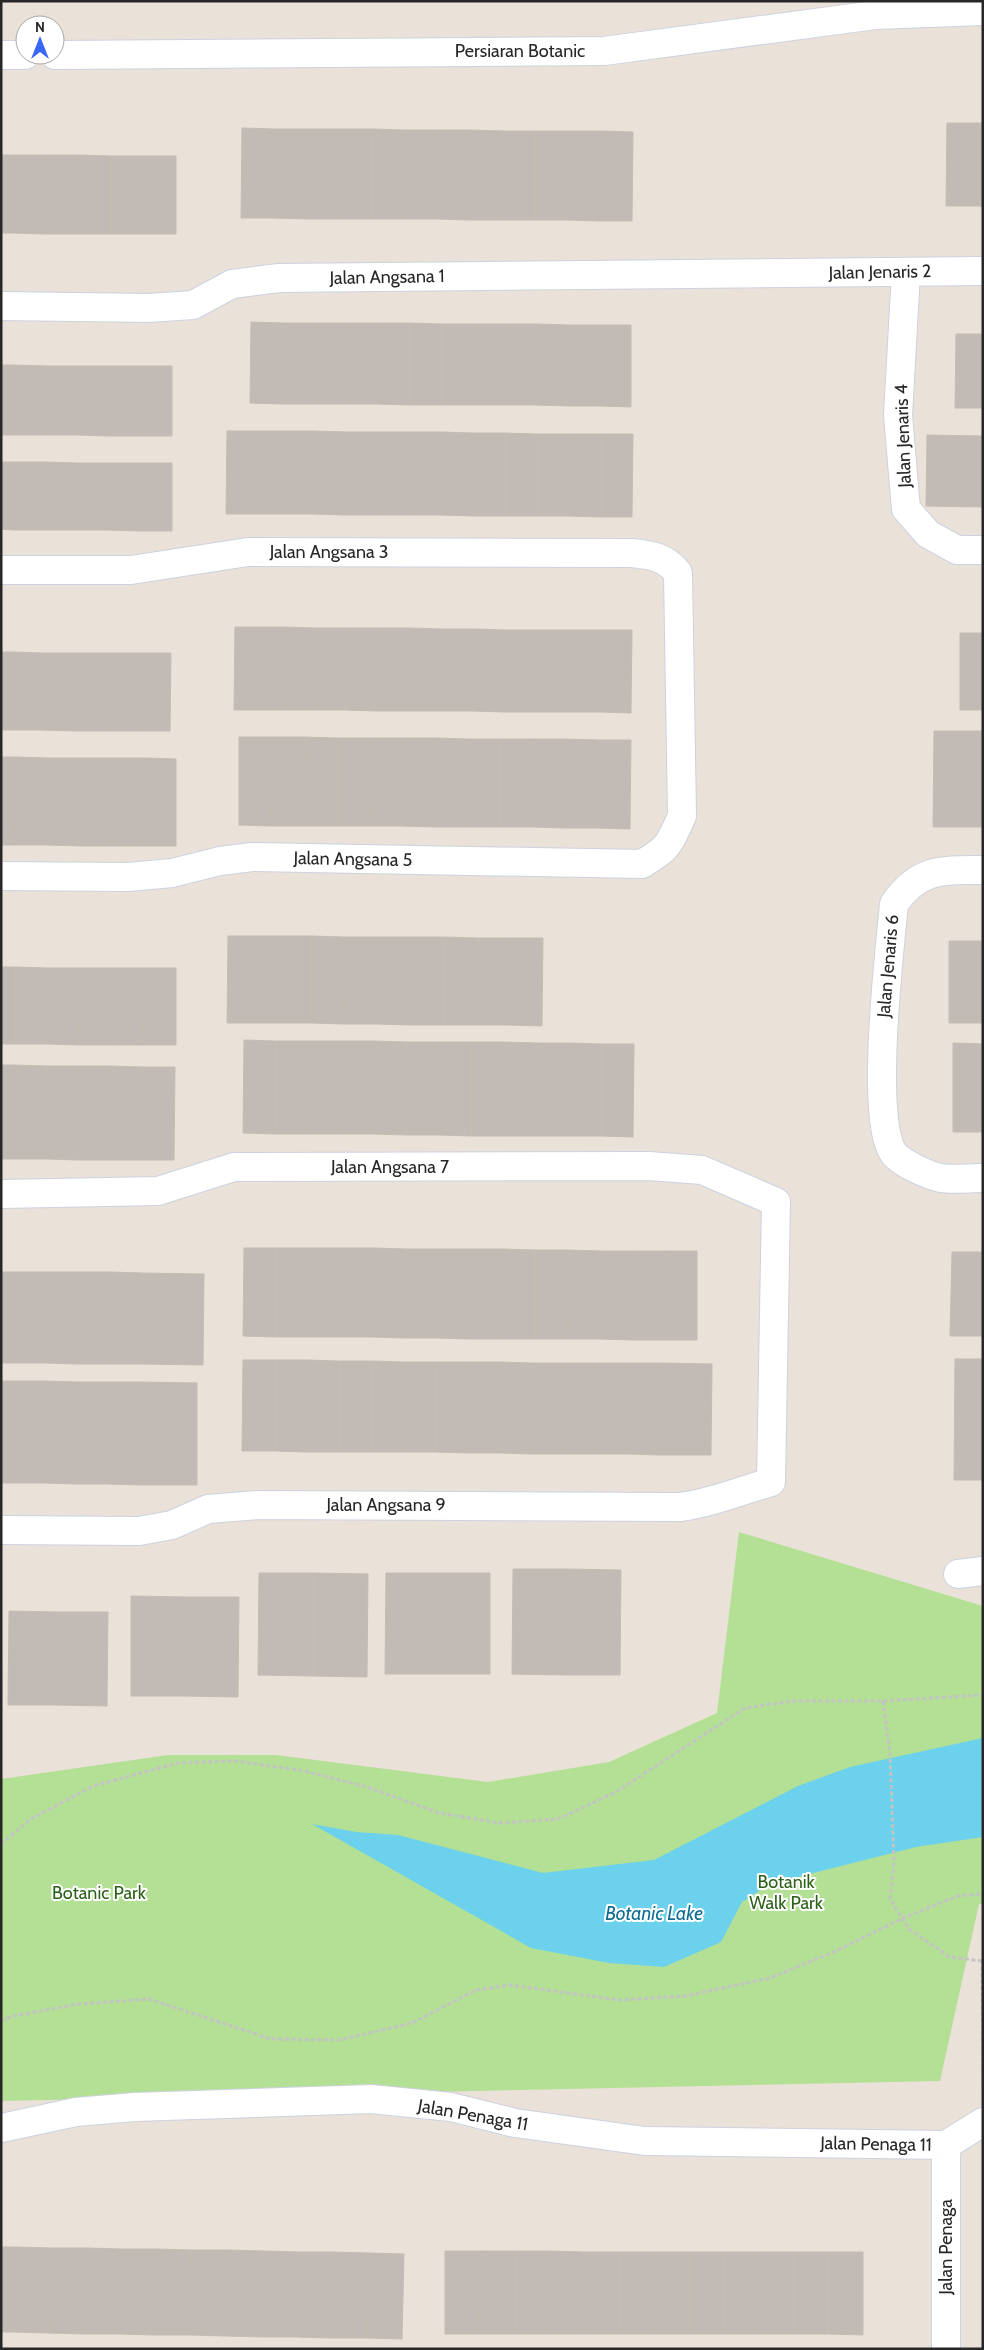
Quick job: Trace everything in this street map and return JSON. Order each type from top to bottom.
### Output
[{"type":"street","name":"Persiaran Botanic","points":[[65,55],[604,51],[875,15],[983,11]]},
{"type":"street","points":[[1,55],[15,55]]},
{"type":"street","name":"Jalan Jenaris 2","points":[[778,273],[983,271]]},
{"type":"street","name":"Jalan Jenaris 4","points":[[906,272],[898,415],[906,510],[928,534],[957,550],[983,550]]},
{"type":"street","name":"Jalan Angsana 1","points":[[1,306],[149,308],[193,305],[232,284],[279,278],[778,273]]},
{"type":"street","name":"Jalan Angsana 3","points":[[1,570],[131,570],[248,552],[632,553],[658,556],[672,565],[678,573],[682,816]]},
{"type":"street","name":"Jalan Angsana 5","points":[[1,876],[128,877],[172,873],[220,861],[252,857],[642,864],[662,852],[671,841],[682,816]]},
{"type":"street","name":"Jalan Jenaris 6","points":[[983,870],[960,870],[925,874],[905,888],[894,904],[882,1040],[884,1133],[895,1156],[914,1167],[940,1178],[983,1178]]},
{"type":"street","name":"Jalan Angsana 7","points":[[1,1194],[158,1191],[234,1167],[649,1166],[702,1170],[776,1202],[771,1482]]},
{"type":"street","name":"Jalan Angsana 9","points":[[1,1530],[139,1530],[172,1525],[208,1509],[257,1505],[680,1507],[704,1504],[719,1497],[771,1482]]},
{"type":"street","name":"Jalan Penaga 11","points":[[1,2128],[76,2112],[135,2107],[371,2099],[451,2107],[515,2123],[645,2141],[946,2145]]},
{"type":"street","points":[[946,2145],[983,2122]]},
{"type":"street","name":"Jalan Penaga","points":[[946,2145],[946,2349]]},
{"type":"path","points":[[1,1844],[31,1819],[93,1786],[178,1763],[236,1760],[305,1771],[367,1787],[439,1813],[500,1823],[558,1819],[616,1792],[745,1708],[793,1701],[883,1701],[983,1695]]},
{"type":"path","points":[[883,1701],[890,1754],[894,1861],[890,1898],[909,1929],[950,1957],[982,1960],[983,2122]]},
{"type":"path","points":[[1,2021],[13,2016],[79,2004],[149,1998],[271,2039],[339,2040],[412,2023],[476,1990],[510,1985],[619,2000],[685,1996],[770,1978],[836,1951],[903,1918],[958,1896],[983,1894]]},
{"type":"green space","name":"Botanik Walk Park","points":[[739,1532],[983,1606],[983,1904],[979,1904],[940,2081],[1,2101],[1,1779],[168,1755],[276,1755],[488,1782],[609,1762],[717,1713]]},
{"type":"water","name":"Botanic Lake","points":[[983,1738],[983,1837],[916,1847],[770,1884],[742,1902],[721,1942],[664,1967],[609,1963],[531,1948],[312,1824],[356,1832],[398,1835],[543,1873],[654,1860],[798,1786],[850,1767]]},
{"type":"building","points":[[947,123],[980,123],[979,206],[946,206]]},
{"type":"building","points":[[980,123],[983,123],[983,207],[979,206]]},
{"type":"building","points":[[242,128],[275,129],[274,218],[241,218]]},
{"type":"building","points":[[275,129],[307,129],[306,219],[274,218]]},
{"type":"building","points":[[307,129],[340,129],[339,219],[306,219]]},
{"type":"building","points":[[340,129],[372,129],[372,219],[339,219]]},
{"type":"building","points":[[372,129],[405,130],[404,219],[372,219]]},
{"type":"building","points":[[405,130],[438,130],[437,219],[404,219]]},
{"type":"building","points":[[438,130],[470,130],[469,220],[437,219]]},
{"type":"building","points":[[470,130],[503,131],[502,220],[469,220]]},
{"type":"building","points":[[503,131],[535,131],[535,220],[502,220]]},
{"type":"building","points":[[535,131],[568,131],[567,220],[535,220]]},
{"type":"building","points":[[568,131],[601,131],[600,221],[567,220]]},
{"type":"building","points":[[601,131],[633,132],[632,221],[600,221]]},
{"type":"building","points":[[1,155],[13,155],[12,233],[1,233]]},
{"type":"building","points":[[13,155],[46,155],[45,234],[12,233]]},
{"type":"building","points":[[46,155],[79,155],[78,234],[45,234]]},
{"type":"building","points":[[79,155],[111,156],[111,234],[78,234]]},
{"type":"building","points":[[111,156],[144,156],[143,234],[111,234]]},
{"type":"building","points":[[144,156],[176,156],[176,234],[143,234]]},
{"type":"building","points":[[251,322],[283,323],[282,404],[250,403]]},
{"type":"building","points":[[283,323],[315,323],[314,404],[282,404]]},
{"type":"building","points":[[315,323],[346,323],[345,404],[314,404]]},
{"type":"building","points":[[346,323],[378,323],[377,404],[345,404]]},
{"type":"building","points":[[378,323],[409,323],[409,405],[377,404]]},
{"type":"building","points":[[409,323],[441,324],[441,405],[409,405]]},
{"type":"building","points":[[441,324],[473,324],[472,405],[441,405]]},
{"type":"building","points":[[473,324],[505,324],[504,405],[472,405]]},
{"type":"building","points":[[505,324],[537,324],[536,405],[504,405]]},
{"type":"building","points":[[537,324],[568,325],[567,406],[536,405]]},
{"type":"building","points":[[568,325],[600,325],[599,406],[567,406]]},
{"type":"building","points":[[600,325],[631,325],[631,407],[599,406]]},
{"type":"building","points":[[956,334],[983,334],[983,408],[955,408]]},
{"type":"building","points":[[1,365],[14,365],[13,435],[1,435]]},
{"type":"building","points":[[14,365],[46,366],[45,435],[13,435]]},
{"type":"building","points":[[46,366],[78,366],[77,435],[45,435]]},
{"type":"building","points":[[78,366],[109,366],[109,436],[77,435]]},
{"type":"building","points":[[109,366],[141,366],[140,436],[109,436]]},
{"type":"building","points":[[141,366],[172,366],[172,436],[140,436]]},
{"type":"building","points":[[227,431],[282,431],[282,514],[226,514]]},
{"type":"building","points":[[282,431],[314,431],[313,514],[282,514]]},
{"type":"building","points":[[314,431],[346,432],[345,515],[313,514]]},
{"type":"building","points":[[346,432],[378,432],[377,515],[345,515]]},
{"type":"building","points":[[378,432],[410,432],[409,515],[377,515]]},
{"type":"building","points":[[410,432],[442,432],[441,515],[409,515]]},
{"type":"building","points":[[442,432],[474,433],[473,516],[441,515]]},
{"type":"building","points":[[474,433],[505,433],[505,516],[473,516]]},
{"type":"building","points":[[505,433],[537,434],[537,516],[505,516]]},
{"type":"building","points":[[537,434],[569,434],[568,516],[537,516]]},
{"type":"building","points":[[569,434],[601,434],[601,517],[568,516]]},
{"type":"building","points":[[601,434],[633,434],[632,517],[601,517]]},
{"type":"building","points":[[927,435],[983,436],[983,507],[926,506]]},
{"type":"building","points":[[1,462],[13,462],[12,530],[1,529]]},
{"type":"building","points":[[13,462],[45,462],[44,530],[12,530]]},
{"type":"building","points":[[45,462],[77,463],[76,530],[44,530]]},
{"type":"building","points":[[77,463],[109,463],[108,530],[76,530]]},
{"type":"building","points":[[109,463],[141,463],[140,531],[108,530]]},
{"type":"building","points":[[141,463],[172,463],[172,531],[140,531]]},
{"type":"building","points":[[235,627],[283,627],[282,710],[234,710]]},
{"type":"building","points":[[283,627],[315,628],[313,710],[282,710]]},
{"type":"building","points":[[315,628],[346,628],[345,710],[313,710]]},
{"type":"building","points":[[346,628],[378,628],[377,711],[345,710]]},
{"type":"building","points":[[378,628],[410,628],[409,711],[377,711]]},
{"type":"building","points":[[410,628],[442,629],[441,711],[409,711]]},
{"type":"building","points":[[442,629],[474,629],[472,711],[441,711]]},
{"type":"building","points":[[474,629],[505,630],[504,712],[472,711]]},
{"type":"building","points":[[505,630],[537,630],[536,712],[504,712]]},
{"type":"building","points":[[537,630],[569,630],[568,712],[536,712]]},
{"type":"building","points":[[569,630],[601,630],[600,712],[568,712]]},
{"type":"building","points":[[601,630],[632,630],[631,713],[600,712]]},
{"type":"building","points":[[960,633],[983,633],[983,710],[960,710]]},
{"type":"building","points":[[1,652],[11,652],[10,730],[1,730]]},
{"type":"building","points":[[11,652],[43,653],[42,730],[10,730]]},
{"type":"building","points":[[43,653],[75,653],[74,731],[42,730]]},
{"type":"building","points":[[75,653],[107,653],[106,731],[74,731]]},
{"type":"building","points":[[107,653],[139,653],[138,731],[106,731]]},
{"type":"building","points":[[139,653],[171,653],[170,731],[138,731]]},
{"type":"building","points":[[934,731],[983,731],[983,827],[933,827]]},
{"type":"building","points":[[239,737],[272,737],[271,826],[239,825]]},
{"type":"building","points":[[272,737],[305,737],[304,826],[271,826]]},
{"type":"building","points":[[305,737],[337,738],[337,826],[304,826]]},
{"type":"building","points":[[337,738],[370,738],[369,826],[337,826]]},
{"type":"building","points":[[370,738],[402,738],[402,826],[369,826]]},
{"type":"building","points":[[402,738],[435,738],[434,827],[402,826]]},
{"type":"building","points":[[435,738],[468,739],[467,827],[434,827]]},
{"type":"building","points":[[468,739],[500,739],[500,827],[467,827]]},
{"type":"building","points":[[500,739],[533,739],[532,827],[500,827]]},
{"type":"building","points":[[533,739],[565,739],[565,828],[532,827]]},
{"type":"building","points":[[565,739],[598,740],[597,828],[565,828]]},
{"type":"building","points":[[598,740],[631,740],[630,829],[597,828]]},
{"type":"building","points":[[1,757],[16,757],[15,845],[1,845]]},
{"type":"building","points":[[16,757],[48,758],[48,845],[15,845]]},
{"type":"building","points":[[48,758],[80,758],[79,846],[48,845]]},
{"type":"building","points":[[80,758],[112,758],[112,846],[79,846]]},
{"type":"building","points":[[112,758],[145,758],[143,846],[112,846]]},
{"type":"building","points":[[145,758],[176,759],[176,846],[143,846]]},
{"type":"building","points":[[228,936],[278,936],[277,1023],[227,1023]]},
{"type":"building","points":[[278,936],[311,936],[311,1023],[277,1023]]},
{"type":"building","points":[[311,936],[344,937],[343,1024],[311,1023]]},
{"type":"building","points":[[344,937],[378,937],[376,1024],[343,1024]]},
{"type":"building","points":[[378,937],[411,937],[410,1025],[376,1024]]},
{"type":"building","points":[[411,937],[443,937],[443,1025],[410,1025]]},
{"type":"building","points":[[443,937],[477,938],[476,1025],[443,1025]]},
{"type":"building","points":[[477,938],[510,938],[509,1025],[476,1025]]},
{"type":"building","points":[[510,938],[543,938],[542,1026],[509,1025]]},
{"type":"building","points":[[949,941],[982,941],[981,1023],[949,1023]]},
{"type":"building","points":[[982,941],[983,1023],[981,1023]]},
{"type":"building","points":[[1,967],[15,967],[15,1044],[1,1044]]},
{"type":"building","points":[[15,967],[48,968],[47,1044],[15,1044]]},
{"type":"building","points":[[48,968],[80,968],[79,1045],[47,1044]]},
{"type":"building","points":[[80,968],[112,968],[112,1045],[79,1045]]},
{"type":"building","points":[[112,968],[144,968],[143,1045],[112,1045]]},
{"type":"building","points":[[144,968],[176,968],[176,1045],[143,1045]]},
{"type":"building","points":[[244,1040],[276,1041],[276,1134],[243,1133]]},
{"type":"building","points":[[276,1041],[309,1041],[308,1134],[276,1134]]},
{"type":"building","points":[[309,1041],[342,1041],[341,1134],[308,1134]]},
{"type":"building","points":[[342,1041],[374,1041],[373,1134],[341,1134]]},
{"type":"building","points":[[374,1041],[406,1042],[406,1135],[373,1134]]},
{"type":"building","points":[[406,1042],[439,1042],[438,1135],[406,1135]]},
{"type":"building","points":[[439,1042],[471,1042],[471,1136],[438,1135]]},
{"type":"building","points":[[471,1042],[504,1042],[503,1136],[471,1136]]},
{"type":"building","points":[[504,1042],[537,1043],[536,1136],[503,1136]]},
{"type":"building","points":[[537,1043],[569,1043],[568,1136],[536,1136]]},
{"type":"building","points":[[569,1043],[601,1044],[601,1136],[568,1136]]},
{"type":"building","points":[[953,1043],[983,1044],[983,1132],[953,1132]]},
{"type":"building","points":[[601,1044],[634,1044],[633,1137],[601,1136]]},
{"type":"building","points":[[1,1065],[14,1065],[13,1159],[1,1159]]},
{"type":"building","points":[[14,1065],[46,1066],[46,1159],[13,1159]]},
{"type":"building","points":[[46,1066],[78,1066],[78,1160],[46,1159]]},
{"type":"building","points":[[78,1066],[111,1066],[109,1160],[78,1160]]},
{"type":"building","points":[[111,1066],[142,1067],[142,1160],[109,1160]]},
{"type":"building","points":[[142,1067],[175,1067],[174,1160],[142,1160]]},
{"type":"building","points":[[244,1248],[276,1248],[276,1337],[243,1336]]},
{"type":"building","points":[[276,1248],[309,1248],[308,1337],[276,1337]]},
{"type":"building","points":[[309,1248],[341,1248],[341,1337],[308,1337]]},
{"type":"building","points":[[341,1248],[374,1248],[373,1337],[341,1337]]},
{"type":"building","points":[[374,1248],[406,1249],[405,1338],[373,1337]]},
{"type":"building","points":[[406,1249],[438,1249],[438,1338],[405,1338]]},
{"type":"building","points":[[438,1249],[471,1249],[470,1339],[438,1338]]},
{"type":"building","points":[[471,1249],[503,1249],[502,1339],[470,1339]]},
{"type":"building","points":[[503,1249],[535,1250],[535,1339],[502,1339]]},
{"type":"building","points":[[535,1250],[568,1250],[567,1339],[535,1339]]},
{"type":"building","points":[[568,1250],[600,1251],[600,1339],[567,1339]]},
{"type":"building","points":[[600,1251],[632,1251],[632,1340],[600,1339]]},
{"type":"building","points":[[632,1251],[665,1251],[664,1340],[632,1340]]},
{"type":"building","points":[[665,1251],[697,1251],[697,1340],[664,1340]]},
{"type":"building","points":[[952,1252],[983,1252],[983,1336],[950,1336]]},
{"type":"building","points":[[1,1272],[13,1272],[13,1363],[1,1363]]},
{"type":"building","points":[[13,1272],[46,1272],[45,1363],[13,1363]]},
{"type":"building","points":[[46,1272],[78,1272],[77,1364],[45,1363]]},
{"type":"building","points":[[78,1272],[110,1272],[109,1364],[77,1364]]},
{"type":"building","points":[[110,1272],[142,1273],[141,1364],[109,1364]]},
{"type":"building","points":[[142,1273],[204,1274],[203,1365],[141,1364]]},
{"type":"building","points":[[955,1359],[983,1359],[983,1480],[954,1480]]},
{"type":"building","points":[[243,1360],[275,1360],[275,1451],[242,1451]]},
{"type":"building","points":[[275,1360],[307,1360],[306,1452],[275,1451]]},
{"type":"building","points":[[307,1360],[339,1361],[339,1452],[306,1452]]},
{"type":"building","points":[[339,1361],[371,1361],[371,1452],[339,1452]]},
{"type":"building","points":[[371,1361],[404,1362],[403,1452],[371,1452]]},
{"type":"building","points":[[404,1362],[435,1362],[435,1452],[403,1452]]},
{"type":"building","points":[[435,1362],[468,1362],[467,1453],[435,1452]]},
{"type":"building","points":[[468,1362],[500,1362],[499,1453],[467,1453]]},
{"type":"building","points":[[500,1362],[532,1363],[531,1454],[499,1453]]},
{"type":"building","points":[[532,1363],[564,1363],[563,1454],[531,1454]]},
{"type":"building","points":[[564,1363],[596,1363],[595,1454],[563,1454]]},
{"type":"building","points":[[596,1363],[628,1363],[627,1454],[595,1454]]},
{"type":"building","points":[[628,1363],[660,1363],[659,1455],[627,1454]]},
{"type":"building","points":[[660,1363],[712,1364],[711,1455],[659,1455]]},
{"type":"building","points":[[1,1381],[13,1381],[12,1483],[1,1483]]},
{"type":"building","points":[[13,1381],[45,1381],[43,1483],[12,1483]]},
{"type":"building","points":[[45,1381],[76,1382],[75,1484],[43,1483]]},
{"type":"building","points":[[76,1382],[108,1382],[107,1484],[75,1484]]},
{"type":"building","points":[[108,1382],[140,1382],[139,1485],[107,1484]]},
{"type":"building","points":[[140,1382],[197,1383],[197,1485],[139,1485]]},
{"type":"building","points":[[513,1569],[567,1569],[566,1675],[512,1674]]},
{"type":"building","points":[[567,1569],[621,1570],[620,1675],[566,1675]]},
{"type":"building","points":[[259,1573],[313,1573],[313,1676],[258,1675]]},
{"type":"building","points":[[313,1573],[368,1574],[367,1677],[313,1676]]},
{"type":"building","points":[[386,1573],[438,1573],[437,1674],[385,1674]]},
{"type":"building","points":[[438,1573],[490,1573],[490,1674],[437,1674]]},
{"type":"building","points":[[131,1596],[185,1597],[184,1696],[131,1696]]},
{"type":"building","points":[[185,1597],[239,1597],[238,1697],[184,1696]]},
{"type":"building","points":[[9,1611],[58,1612],[57,1705],[8,1705]]},
{"type":"building","points":[[58,1612],[108,1612],[107,1706],[57,1705]]},
{"type":"building","points":[[1,2247],[15,2247],[13,2332],[1,2332]]},
{"type":"building","points":[[15,2247],[50,2248],[49,2333],[13,2332]]},
{"type":"building","points":[[50,2248],[86,2248],[84,2334],[49,2333]]},
{"type":"building","points":[[86,2248],[121,2249],[119,2334],[84,2334]]},
{"type":"building","points":[[121,2249],[156,2249],[154,2335],[119,2334]]},
{"type":"building","points":[[156,2249],[191,2250],[190,2335],[154,2335]]},
{"type":"building","points":[[191,2250],[227,2250],[226,2336],[190,2335]]},
{"type":"building","points":[[227,2250],[263,2251],[261,2337],[226,2336]]},
{"type":"building","points":[[263,2251],[298,2252],[296,2337],[261,2337]]},
{"type":"building","points":[[445,2251],[480,2251],[479,2334],[445,2334]]},
{"type":"building","points":[[480,2251],[515,2251],[515,2334],[479,2334]]},
{"type":"building","points":[[515,2251],[549,2251],[549,2334],[515,2334]]},
{"type":"building","points":[[549,2251],[584,2252],[584,2334],[549,2334]]},
{"type":"building","points":[[298,2252],[333,2252],[331,2338],[296,2337]]},
{"type":"building","points":[[333,2252],[368,2253],[367,2338],[331,2338]]},
{"type":"building","points":[[584,2252],[619,2252],[619,2334],[584,2334]]},
{"type":"building","points":[[619,2252],[654,2252],[654,2334],[619,2334]]},
{"type":"building","points":[[654,2252],[689,2252],[689,2334],[654,2334]]},
{"type":"building","points":[[689,2252],[723,2252],[723,2334],[689,2334]]},
{"type":"building","points":[[723,2252],[758,2252],[758,2334],[723,2334]]},
{"type":"building","points":[[758,2252],[793,2252],[793,2334],[758,2334]]},
{"type":"building","points":[[793,2252],[828,2252],[828,2334],[793,2334]]},
{"type":"building","points":[[828,2252],[863,2252],[863,2335],[828,2334]]},
{"type":"building","points":[[368,2253],[404,2254],[402,2339],[367,2338]]},
{"type":"park label","name":"Botanic Park","points":[[99,1893]]}]
